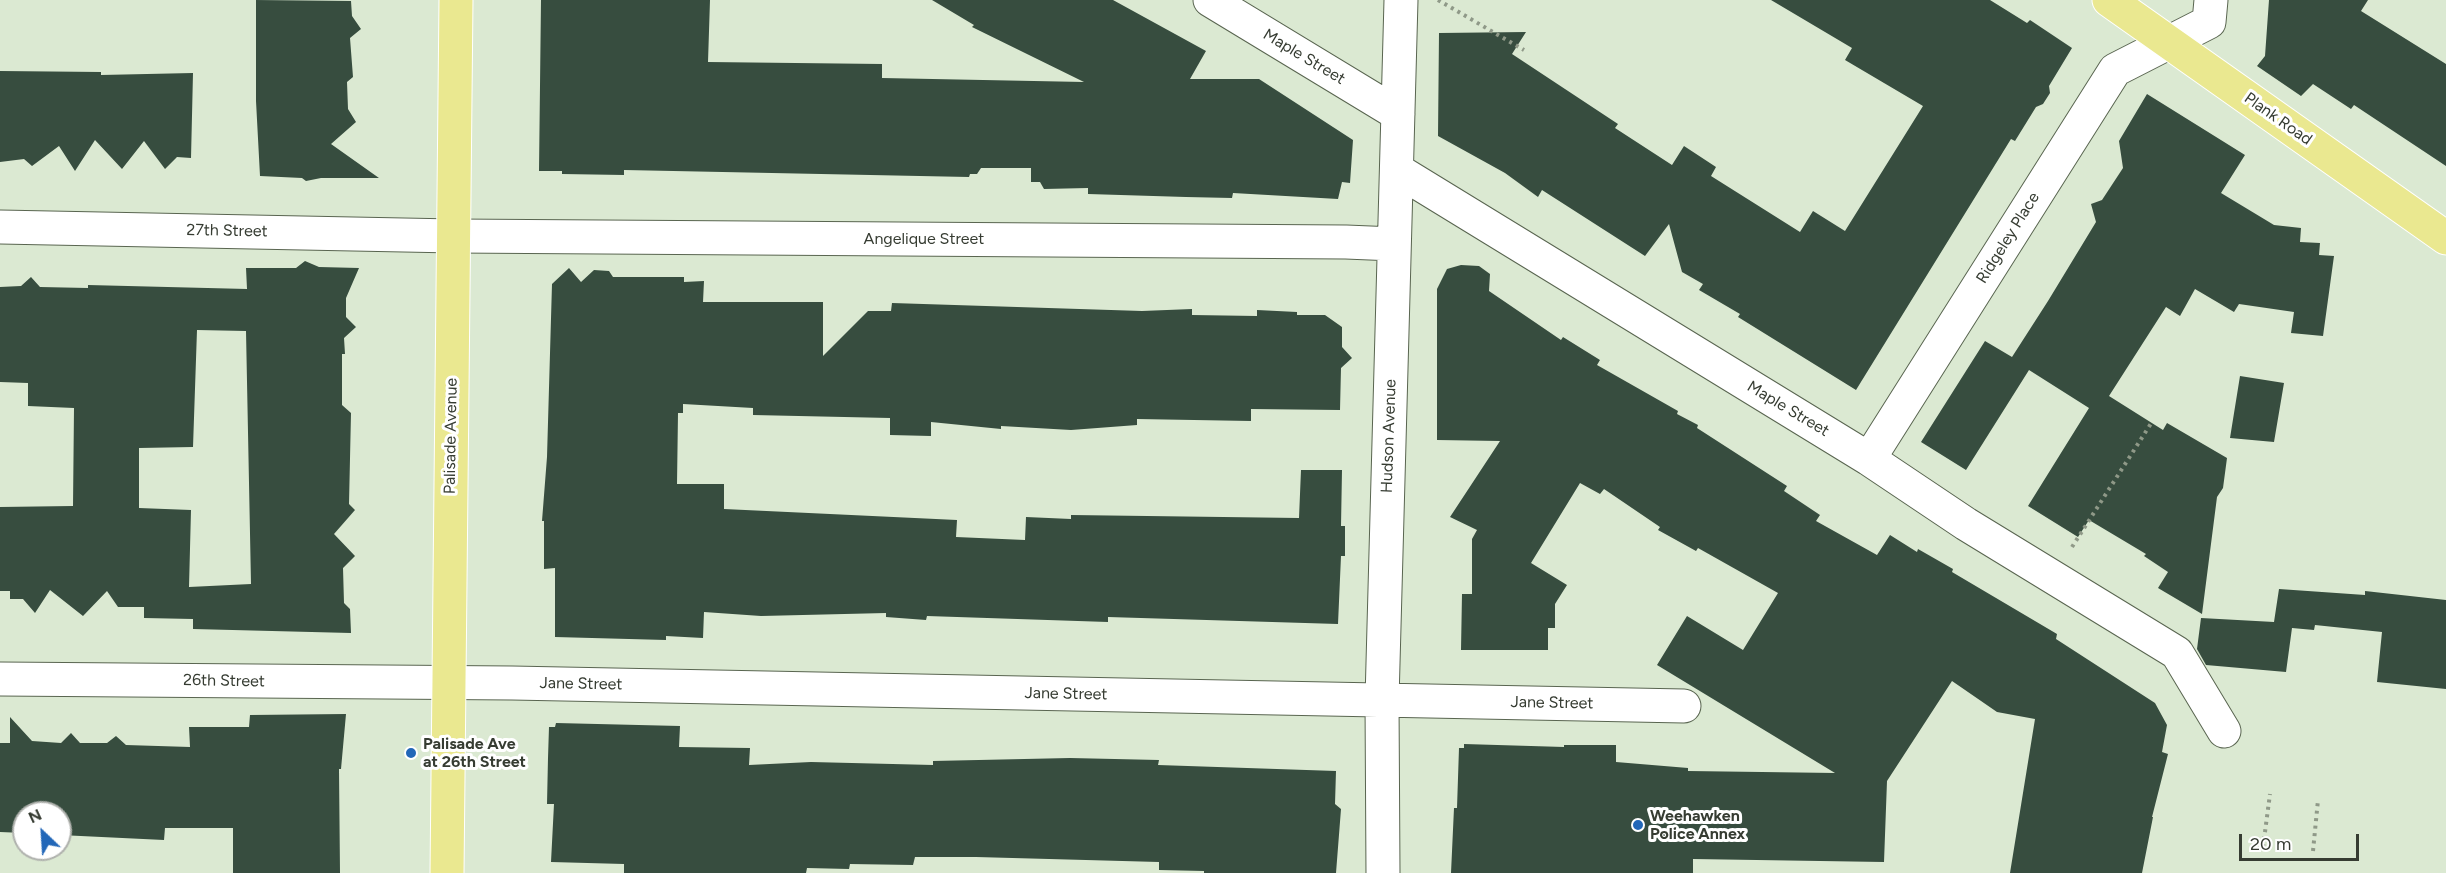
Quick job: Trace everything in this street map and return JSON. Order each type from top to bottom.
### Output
[{"type":"main road","name":"Palisade Avenue","points":[[447,873],[456,0]]},
{"type":"main road","name":"Plank Road","points":[[2109,0],[2446,238]]},
{"type":"street","name":"Maple Street","points":[[1210,0],[1398,114]]},
{"type":"street","name":"Hudson Avenue","points":[[1383,873],[1382,700],[1401,0]]},
{"type":"street","name":"Ridgeley Place","points":[[1869,459],[2115,70],[2209,22],[2211,0]]},
{"type":"street","name":"Maple Street","points":[[1396,170],[1869,459],[2053,578],[2177,653],[2224,731]]},
{"type":"street","name":"27th Street","points":[[0,227],[453,236]]},
{"type":"street","name":"Angelique Street","points":[[453,236],[1394,244]]},
{"type":"street","name":"26th Street","points":[[0,679],[449,684]]},
{"type":"street","name":"Jane Street","points":[[449,684],[524,683],[1684,705]]},
{"type":"path","points":[[1437,0],[1524,50]]},
{"type":"path","points":[[2053,578],[2152,422]]},
{"type":"path","points":[[2263,847],[2270,794]]},
{"type":"path","points":[[2313,851],[2318,800]]},
{"type":"building","points":[[256,0],[351,1],[352,16],[361,29],[350,38],[353,77],[347,82],[348,109],[356,122],[331,144],[379,178],[321,178],[306,181],[302,178],[260,176],[256,101]]},
{"type":"building","points":[[541,0],[710,0],[708,62],[882,64],[882,78],[1084,82],[972,27],[974,25],[932,0],[1113,0],[1206,51],[1190,79],[1259,79],[1353,140],[1350,183],[1342,182],[1338,199],[1233,193],[1232,198],[1088,194],[1088,188],[1044,189],[1040,182],[1031,182],[1031,168],[981,168],[977,174],[970,174],[969,177],[624,170],[624,175],[562,174],[562,171],[539,171]]},
{"type":"building","points":[[1771,0],[1990,0],[2027,23],[2030,20],[2072,48],[2049,86],[2050,93],[2043,104],[2036,107],[2015,141],[2011,139],[1856,390],[1738,317],[1740,314],[1699,290],[1703,284],[1682,272],[1669,224],[1645,256],[1542,190],[1538,197],[1505,173],[1438,136],[1439,33],[1526,32],[1512,54],[1618,124],[1615,128],[1672,165],[1684,146],[1716,167],[1711,176],[1800,232],[1813,211],[1845,231],[1923,106],[1845,60],[1852,48]]},
{"type":"building","points":[[2269,0],[2368,0],[2361,11],[2446,64],[2446,166],[2354,105],[2351,109],[2313,84],[2301,96],[2257,66],[2265,56]]},
{"type":"building","points":[[0,71],[101,72],[101,75],[193,73],[191,158],[177,157],[165,169],[144,141],[122,169],[95,140],[75,171],[59,146],[32,166],[24,159],[0,162]]},
{"type":"building","points":[[2147,94],[2245,155],[2221,193],[2274,225],[2301,228],[2300,242],[2320,243],[2319,255],[2334,256],[2323,336],[2291,333],[2294,312],[2239,304],[2234,312],[2195,289],[2180,316],[2166,307],[2109,396],[2163,430],[2167,423],[2227,458],[2223,488],[2217,497],[2202,614],[2158,588],[2168,572],[2144,556],[2146,554],[2089,520],[2078,537],[2028,506],[2089,408],[2029,370],[1966,470],[1921,442],[1985,341],[2012,357],[2096,222],[2091,204],[2102,200],[2123,168],[2119,141]]},
{"type":"building","points":[[305,261],[319,267],[359,268],[346,298],[346,317],[356,327],[344,338],[345,354],[342,354],[342,405],[351,413],[349,504],[355,510],[334,534],[355,556],[343,568],[344,603],[350,609],[351,633],[193,629],[193,619],[144,618],[144,607],[118,607],[107,591],[83,616],[50,590],[35,613],[23,599],[10,599],[10,591],[0,591],[0,507],[73,506],[74,408],[28,406],[28,383],[0,382],[0,287],[21,286],[31,277],[40,287],[88,288],[88,285],[247,289],[246,268],[296,268]],"holes":[[[197,330],[246,331],[251,584],[189,587],[191,510],[139,508],[139,448],[193,447]]]},
{"type":"building","points":[[1461,265],[1479,266],[1490,274],[1489,291],[1561,340],[1563,337],[1600,360],[1597,365],[1678,411],[1677,414],[1698,425],[1697,428],[1787,486],[1784,491],[1820,515],[1816,521],[1877,555],[1890,535],[1917,552],[1918,549],[1953,569],[1952,572],[2057,634],[2056,639],[2155,703],[2167,725],[2162,752],[2168,754],[2152,817],[2142,873],[2010,873],[2035,719],[1997,712],[1952,681],[1887,781],[1884,862],[1693,859],[1693,873],[1451,873],[1454,808],[1457,808],[1459,748],[1464,748],[1464,744],[1564,747],[1564,745],[1616,745],[1616,762],[1688,768],[1688,771],[1835,773],[1657,665],[1687,616],[1743,650],[1778,593],[1698,548],[1696,551],[1658,530],[1660,527],[1604,489],[1600,494],[1580,483],[1531,563],[1567,585],[1555,604],[1555,628],[1548,628],[1548,650],[1461,650],[1462,594],[1472,594],[1472,539],[1477,530],[1450,517],[1500,441],[1437,440],[1437,289],[1447,269]]},
{"type":"building","points":[[569,268],[581,282],[594,270],[609,271],[613,277],[684,277],[684,282],[704,281],[703,302],[823,302],[823,356],[868,311],[891,311],[892,303],[1142,311],[1192,309],[1192,315],[1257,316],[1257,310],[1297,312],[1297,315],[1325,315],[1342,327],[1342,347],[1352,358],[1341,368],[1340,410],[1251,409],[1251,421],[1137,419],[1137,425],[1071,430],[1001,426],[1001,429],[931,422],[931,436],[890,435],[890,418],[753,415],[753,408],[683,404],[683,413],[678,413],[677,484],[724,484],[724,509],[957,520],[956,537],[1025,540],[1026,517],[1071,519],[1071,515],[1299,518],[1301,470],[1342,470],[1341,526],[1345,526],[1345,556],[1341,556],[1338,624],[1108,617],[1108,622],[927,616],[926,620],[886,617],[886,613],[761,616],[704,612],[703,638],[666,636],[666,640],[555,637],[555,568],[544,569],[544,521],[542,521],[547,457],[552,284]]},
{"type":"building","points":[[2240,376],[2284,383],[2274,442],[2230,438]]},
{"type":"building","points":[[2279,589],[2365,595],[2365,591],[2446,600],[2446,689],[2377,682],[2382,632],[2315,625],[2314,630],[2292,628],[2286,672],[2206,665],[2197,649],[2201,618],[2274,622]]},
{"type":"building","points":[[346,714],[341,769],[339,769],[340,873],[233,873],[233,828],[165,828],[164,840],[72,836],[72,801],[12,801],[12,832],[0,832],[0,743],[10,743],[10,717],[32,741],[61,743],[71,733],[80,743],[107,743],[116,736],[126,745],[190,747],[189,727],[249,727],[250,715]]},
{"type":"building","points":[[556,723],[680,726],[679,747],[750,748],[749,765],[811,762],[933,765],[933,761],[1070,758],[1159,760],[1158,765],[1336,771],[1335,804],[1341,809],[1336,873],[1204,873],[1204,871],[1159,870],[1159,862],[976,857],[915,857],[913,865],[850,864],[849,869],[807,868],[806,873],[624,873],[624,864],[551,862],[554,804],[547,804],[549,727],[555,727]]},
{"type":"place","name":"Palisade Ave at 26th Street","points":[[411,753]]},
{"type":"place","name":"Weehawken Police Annex","points":[[1638,825]]}]
